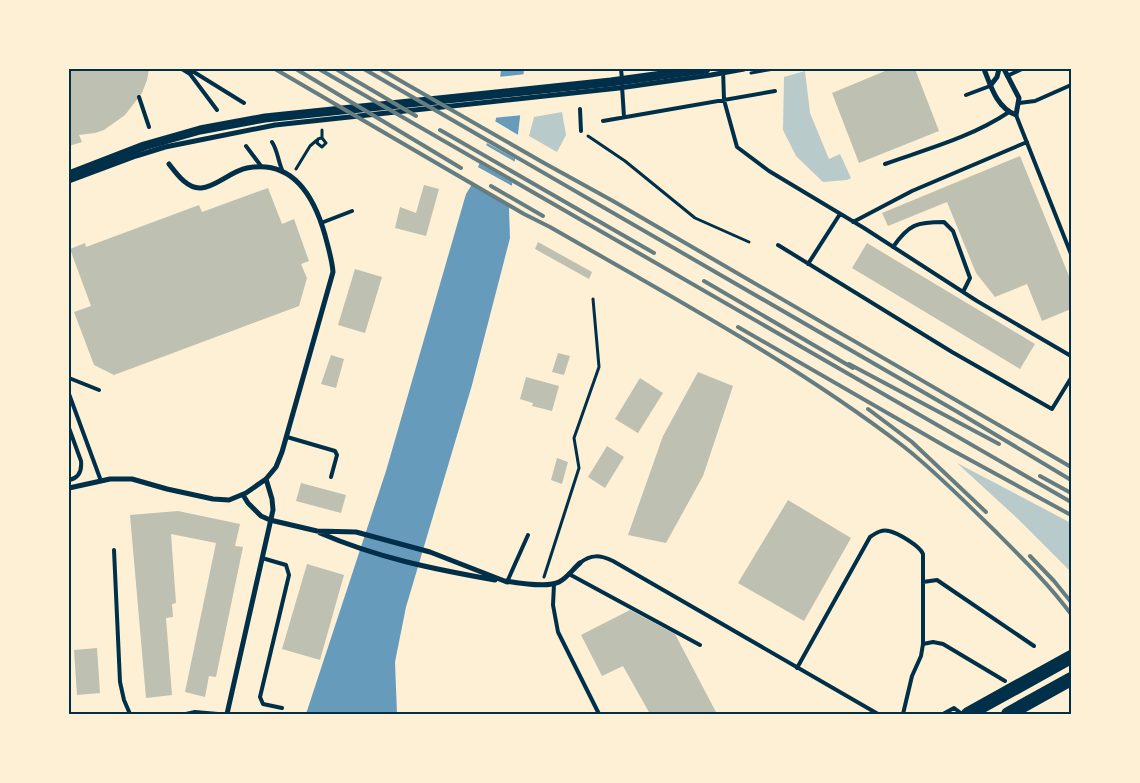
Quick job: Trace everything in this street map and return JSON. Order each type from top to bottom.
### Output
[{"type":"highway","points":[[968,714],[1071,657]]},
{"type":"highway","points":[[1008,714],[1071,679]]},
{"type":"street","points":[[69,175],[144,146],[200,130],[257,120],[611,82],[706,69]]},
{"type":"street","points":[[69,181],[160,148],[275,125],[619,88],[744,69]]},
{"type":"street","points":[[984,69],[990,86],[1003,108],[1016,115],[1019,98],[1004,69]]},
{"type":"street","points":[[990,86],[1000,69]]},
{"type":"street","points":[[69,488],[100,481],[139,480],[167,489],[218,500],[229,500],[243,495],[254,488],[273,472],[287,437],[333,272],[332,259],[314,205],[307,192],[292,177],[270,167],[261,166],[240,169],[201,189],[194,188],[179,177],[169,164]]},
{"type":"street","points":[[227,714],[273,510],[266,479]]},
{"type":"street","points":[[243,495],[261,516],[270,520],[317,531],[352,546],[426,568],[507,582],[554,584],[560,582],[580,563]]},
{"type":"street","points":[[317,531],[356,532],[430,552],[507,582]]},
{"type":"lane","points":[[182,69],[190,74],[217,110]]},
{"type":"lane","points":[[189,69],[244,103]]},
{"type":"lane","points":[[621,69],[624,117]]},
{"type":"lane","points":[[724,69],[724,100],[737,147],[769,171],[963,292],[1071,356]]},
{"type":"lane","points":[[1007,76],[1022,69]]},
{"type":"lane","points":[[966,95],[990,86]]},
{"type":"lane","points":[[1019,103],[1035,101],[1071,86]]},
{"type":"lane","points":[[603,121],[775,91]]},
{"type":"lane","points":[[139,97],[149,127]]},
{"type":"lane","points":[[580,109],[581,131]]},
{"type":"lane","points":[[885,164],[968,134],[994,122],[1009,112]]},
{"type":"lane","points":[[1016,115],[1071,254]]},
{"type":"lane","points":[[272,142],[284,172]]},
{"type":"lane","points":[[853,222],[912,191],[1027,142]]},
{"type":"lane","points":[[246,146],[261,166]]},
{"type":"lane","points":[[321,223],[352,211]]},
{"type":"lane","points":[[808,264],[840,214]]},
{"type":"lane","points":[[893,247],[902,234],[921,222],[944,222],[953,231],[970,278],[963,292]]},
{"type":"lane","points":[[778,245],[952,352],[1052,409],[1071,378]]},
{"type":"lane","points":[[69,378],[100,390]]},
{"type":"lane","points":[[69,394],[100,481]]},
{"type":"lane","points":[[69,428],[82,467],[76,478],[69,480]]},
{"type":"lane","points":[[287,437],[335,451],[337,455],[331,477]]},
{"type":"lane","points":[[797,668],[870,537],[882,531],[892,532],[921,549],[923,554],[923,644],[903,714]]},
{"type":"lane","points":[[507,582],[528,535]]},
{"type":"lane","points":[[114,550],[120,682],[124,700],[130,714]]},
{"type":"lane","points":[[580,563],[594,556],[613,561],[878,714]]},
{"type":"lane","points":[[262,558],[286,565],[289,575],[260,697],[264,704],[282,708]]},
{"type":"lane","points":[[569,574],[700,645]]},
{"type":"lane","points":[[923,582],[937,580],[1034,646]]},
{"type":"lane","points":[[554,584],[553,605],[558,632],[599,714]]},
{"type":"lane","points":[[923,644],[933,642],[943,644],[1005,681]]},
{"type":"lane","points":[[943,714],[954,708],[962,714]]},
{"type":"lane","points":[[186,714],[195,712],[218,714]]},
{"type":"path","points":[[581,131],[624,161],[695,218],[749,242]]},
{"type":"path","points":[[292,177],[310,146],[319,137],[321,138],[317,141],[318,145],[321,147],[325,145],[325,141],[322,138]]},
{"type":"path","points":[[541,584],[579,468],[574,438],[599,367],[593,299]]},
{"type":"shaded area","points":[[805,71],[810,113],[829,159],[840,154],[851,178],[847,180],[823,182],[796,156],[783,130],[784,77]]},
{"type":"shaded area","points":[[562,112],[566,135],[557,152],[529,136],[534,117]]},
{"type":"shaded area","points":[[957,463],[1071,523],[1071,572],[1017,518]]},
{"type":"water","points":[[501,69],[524,69],[509,210],[510,238],[472,385],[406,607],[395,662],[397,714],[306,714],[386,471],[466,194],[471,186],[496,119]]},
{"type":"pier","points":[[526,74],[523,115],[493,118],[498,77]]},
{"type":"pier","points":[[493,120],[520,136],[518,160],[485,142]]},
{"type":"pier","points":[[484,144],[517,163],[515,184],[477,162]]},
{"type":"pier","points":[[476,166],[514,187],[512,208],[470,184]]},
{"type":"building","points":[[69,69],[149,69],[142,93],[125,115],[104,130],[79,135],[82,142],[69,146]]},
{"type":"building","points":[[890,69],[915,69],[939,131],[859,163],[832,93]]},
{"type":"building","points":[[1020,156],[1071,281],[1071,309],[1042,321],[1027,284],[995,297],[976,273],[947,202],[888,226],[882,213]]},
{"type":"building","points":[[424,185],[439,189],[426,236],[395,228],[400,207],[416,213]]},
{"type":"building","points":[[268,188],[282,224],[294,219],[309,261],[301,264],[307,278],[299,306],[114,375],[94,365],[74,312],[91,306],[70,249],[85,243],[86,247],[199,205],[202,212]]},
{"type":"building","points":[[538,242],[592,272],[589,279],[535,249]]},
{"type":"building","points":[[867,243],[1035,344],[1020,369],[852,268]]},
{"type":"building","points":[[355,269],[382,277],[365,333],[338,325]]},
{"type":"building","points":[[558,353],[570,356],[564,375],[552,372]]},
{"type":"building","points":[[331,355],[344,359],[336,388],[321,384]]},
{"type":"building","points":[[698,372],[733,386],[703,476],[666,543],[628,535],[663,436]]},
{"type":"building","points":[[526,377],[559,386],[552,411],[532,406],[533,403],[520,399]]},
{"type":"building","points":[[640,378],[663,393],[638,433],[615,419]]},
{"type":"building","points":[[607,446],[624,457],[605,488],[588,477]]},
{"type":"building","points":[[557,458],[568,462],[562,484],[551,480]]},
{"type":"building","points":[[301,483],[346,495],[341,513],[296,501]]},
{"type":"building","points":[[788,500],[851,538],[804,621],[738,583]]},
{"type":"building","points":[[178,511],[240,524],[235,546],[243,547],[216,677],[209,676],[205,697],[185,692],[216,543],[171,534],[176,603],[172,604],[173,617],[166,618],[172,695],[146,698],[130,515]]},
{"type":"building","points":[[307,564],[344,575],[320,660],[282,649]]},
{"type":"building","points":[[630,610],[675,634],[717,714],[650,714],[623,666],[602,676],[581,635]]},
{"type":"building","points":[[97,648],[100,693],[77,695],[74,650]]},
{"type":"railway","points":[[275,69],[524,214],[685,304],[775,358],[861,415],[903,446],[949,486],[1033,570],[1071,614]]},
{"type":"railway","points":[[296,69],[461,168]]},
{"type":"railway","points":[[319,69],[1071,502]]},
{"type":"railway","points":[[336,69],[416,116]]},
{"type":"railway","points":[[364,69],[956,411],[1071,480]]},
{"type":"railway","points":[[380,69],[613,201],[1071,467]]},
{"type":"railway","points":[[440,130],[654,253]]},
{"type":"railway","points":[[491,186],[543,216]]},
{"type":"railway","points":[[704,281],[853,368]]},
{"type":"railway","points":[[738,327],[950,449],[1071,515]]},
{"type":"railway","points":[[849,364],[999,444]]},
{"type":"railway","points":[[868,409],[912,442],[986,512]]},
{"type":"railway","points":[[1040,476],[1071,493]]},
{"type":"railway","points":[[1030,556],[1071,602]]}]
